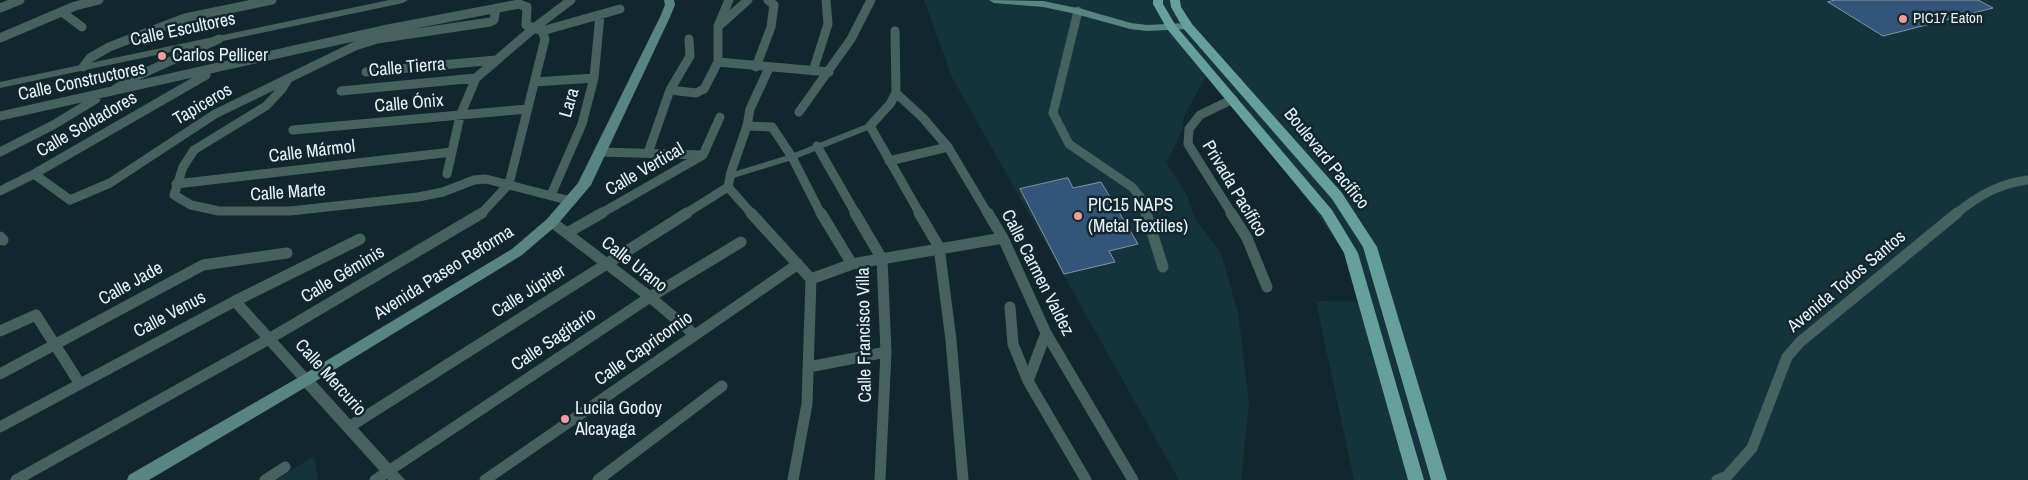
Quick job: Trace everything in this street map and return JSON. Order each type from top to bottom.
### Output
[{"type":"main road","name":"Avenida Paseo Reforma","points":[[135,480],[306,380],[517,252],[552,222],[584,185],[665,17],[670,5],[669,0]]},
{"type":"main road","points":[[994,0],[1043,4],[1078,11],[1130,26],[1147,28],[1188,26]]},
{"type":"main road","name":"Boulevard Pacífico","points":[[1158,0],[1158,4],[1171,28],[1234,100],[1327,213],[1351,253],[1416,480]]},
{"type":"main road","name":"Boulevard Pacífico","points":[[1175,0],[1176,7],[1188,26],[1337,196],[1370,248],[1439,480]]},
{"type":"street","points":[[0,8],[20,0]]},
{"type":"street","points":[[0,38],[62,12],[75,3],[99,0]]},
{"type":"street","points":[[83,67],[90,58],[109,47],[185,18],[272,0]]},
{"type":"street","name":"Calle Escultores","points":[[0,85],[403,0]]},
{"type":"street","points":[[448,174],[460,116],[476,78],[571,0]]},
{"type":"street","points":[[670,90],[696,93],[701,91],[718,62],[720,44],[718,26],[728,0]]},
{"type":"street","points":[[718,26],[748,0]]},
{"type":"street","points":[[756,67],[771,27],[774,5],[768,0]]},
{"type":"street","points":[[813,71],[828,24],[826,0]]},
{"type":"street","points":[[799,112],[851,39],[871,0]]},
{"type":"street","name":"Calle Constructores","points":[[0,116],[392,33],[496,8],[519,4],[524,5]]},
{"type":"street","name":"Calle Géminis","points":[[16,480],[269,339],[481,214],[509,184],[545,39],[538,29],[526,25],[527,7],[524,5]]},
{"type":"street","points":[[392,33],[484,24],[494,20],[496,8]]},
{"type":"street","points":[[538,29],[620,9]]},
{"type":"street","points":[[1078,11],[1053,113],[1069,144],[1132,187],[1141,198],[1163,266]]},
{"type":"street","points":[[62,12],[82,27]]},
{"type":"street","name":"Lara","points":[[551,195],[582,124],[594,78],[600,15]]},
{"type":"street","points":[[730,176],[792,156],[870,126],[890,104],[896,93],[896,31]]},
{"type":"street","name":"Tapiceros","points":[[34,174],[70,200],[110,183],[215,114],[355,46],[392,33]]},
{"type":"street","points":[[0,152],[55,124],[135,77],[219,39]]},
{"type":"street","points":[[648,153],[670,90],[690,56],[689,39]]},
{"type":"street","points":[[366,72],[496,60]]},
{"type":"street","points":[[718,62],[756,67],[829,72]]},
{"type":"street","points":[[769,68],[750,109],[747,126],[728,187],[811,280],[807,404],[793,480]]},
{"type":"street","name":"Calle Soldadores","points":[[0,191],[34,174],[215,69]]},
{"type":"street","points":[[135,77],[143,86]]},
{"type":"street","name":"Calle Tierra","points":[[342,90],[476,78]]},
{"type":"street","points":[[535,82],[594,78]]},
{"type":"street","points":[[176,184],[181,170],[191,153],[205,142],[267,106],[280,94],[288,79]]},
{"type":"street","name":"Calle Carmen Valdez","points":[[896,93],[923,118],[948,147],[1003,238],[1046,333],[1133,480]]},
{"type":"street","name":"Privada Pacífico","points":[[1234,100],[1200,115],[1189,129],[1188,144],[1247,238],[1267,286]]},
{"type":"street","name":"Calle Ónix","points":[[293,130],[527,109]]},
{"type":"street","points":[[703,155],[720,117]]},
{"type":"street","points":[[747,126],[766,125],[772,127],[792,156],[811,197],[852,264]]},
{"type":"street","points":[[870,126],[939,247],[952,340],[962,480]]},
{"type":"street","name":"Calle Francisco Villa","points":[[817,146],[882,259],[886,352],[880,480]]},
{"type":"street","points":[[889,161],[948,147]]},
{"type":"street","name":"Calle Mármol","points":[[176,184],[452,152]]},
{"type":"street","name":"Calle Vertical","points":[[601,152],[703,155]]},
{"type":"street","name":"Calle Vertical","points":[[567,233],[703,155]]},
{"type":"street","name":"Calle Marte","points":[[176,184],[174,195],[179,201],[191,206],[259,214],[418,198],[443,192],[474,180],[486,179],[572,201]]},
{"type":"street","name":"Avenida Todos Santos","points":[[1717,480],[1727,476],[1752,448],[1787,357],[1800,342],[1974,199],[2010,182],[2028,180]]},
{"type":"street","name":"Calle Júpiter","points":[[350,427],[728,187]]},
{"type":"street","name":"Calle Urano","points":[[552,222],[695,334]]},
{"type":"street","points":[[811,280],[852,264],[939,247],[1003,238]]},
{"type":"street","name":"Calle Venus","points":[[0,427],[235,301],[360,239]]},
{"type":"street","name":"Calle Sagitario","points":[[375,480],[393,475],[650,297],[741,242]]},
{"type":"street","name":"Calle Jade","points":[[0,374],[56,346],[203,265],[287,253]]},
{"type":"street","name":"Calle Capricornio","points":[[485,480],[798,264]]},
{"type":"street","name":"Calle Mercurio","points":[[235,301],[393,475]]},
{"type":"street","points":[[1010,307],[1013,344],[1028,381],[1086,480]]},
{"type":"street","points":[[0,331],[36,315],[80,384]]},
{"type":"street","points":[[1028,381],[1046,333]]},
{"type":"street","points":[[809,367],[886,352]]},
{"type":"street","points":[[598,480],[722,386]]},
{"type":"street","points":[[265,480],[285,467]]},
{"type":"shaded area","points":[[924,0],[2028,0],[2028,480],[1354,480],[1316,301],[1358,302],[1345,253],[1270,148],[1207,74],[1184,116],[1182,131],[1166,163],[1185,191],[1196,220],[1221,253],[1238,313],[1249,403],[1241,480],[1179,480],[952,77]]},
{"type":"shaded area","points":[[314,456],[318,480],[278,479]]},
{"type":"building","name":"PIC17 Eaton","points":[[1836,0],[1978,0],[1993,8],[1883,36],[1828,2]]},
{"type":"building","name":"PIC15 NAPS (Metal Textiles)","points":[[1068,178],[1073,188],[1101,182],[1138,244],[1109,251],[1115,262],[1064,274],[1020,189]]},
{"type":"place","name":"PIC17 Eaton","points":[[1903,19]]},
{"type":"place","name":"Carlos Pellicer","points":[[162,56]]},
{"type":"place","name":"PIC15 NAPS (Metal Textiles)","points":[[1078,216]]},
{"type":"place","name":"Lucila Godoy Alcayaga","points":[[565,419]]}]
